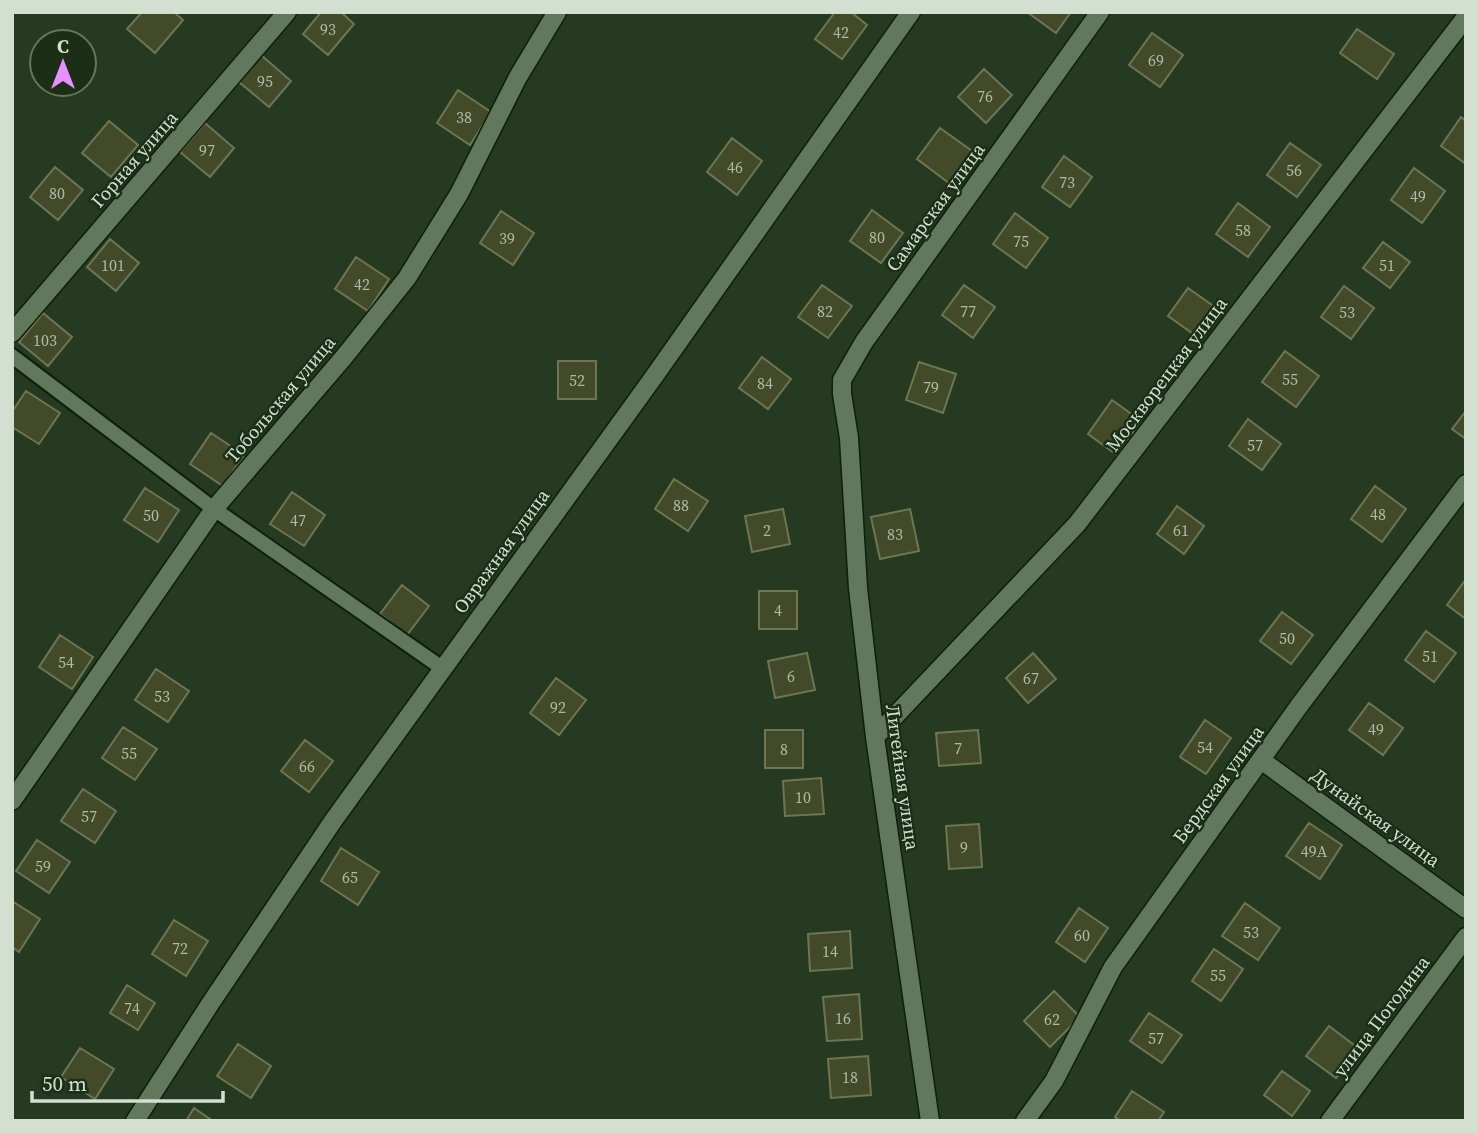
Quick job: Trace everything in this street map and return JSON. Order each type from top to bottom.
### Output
[{"type":"street","name":"Горная улица","points":[[12,333],[287,12]]},
{"type":"street","name":"Тобольская улица","points":[[12,800],[214,509],[344,357],[407,278],[459,194],[518,77],[557,12]]},
{"type":"street","name":"Овражная улица","points":[[135,1121],[333,821],[653,379],[911,12]]},
{"type":"street","name":"Самарская улица","points":[[849,438],[842,380],[864,342],[1100,12]]},
{"type":"street","name":"Москворецкая улица","points":[[876,737],[1077,524],[1466,16]]},
{"type":"street","name":"Литейная улица","points":[[849,438],[858,588],[876,737],[930,1121]]},
{"type":"street","name":"Бердская улица","points":[[1025,1121],[1054,1081],[1112,967],[1261,760],[1466,484]]},
{"type":"street","name":"Дунайская улица","points":[[1261,760],[1466,909]]},
{"type":"street","name":"улица Погодина","points":[[1330,1121],[1466,937]]},
{"type":"lane","points":[[12,356],[214,509],[442,668]]},
{"type":"building","points":[[142,12],[174,12],[183,20],[155,53],[127,29]]},
{"type":"building","points":[[321,12],[341,12],[354,24],[328,55],[303,34]]},
{"type":"building","points":[[835,12],[851,12],[867,25],[842,59],[815,39]]},
{"type":"building","points":[[1027,12],[1071,12],[1056,33]]},
{"type":"building","points":[[1357,29],[1394,54],[1377,79],[1340,53]]},
{"type":"building","points":[[1152,33],[1183,55],[1160,87],[1129,65]]},
{"type":"building","points":[[261,55],[291,81],[269,107],[239,82]]},
{"type":"building","points":[[984,69],[1012,95],[986,123],[958,97]]},
{"type":"building","points":[[458,90],[491,112],[470,145],[437,123]]},
{"type":"building","points":[[1461,117],[1466,121],[1466,164],[1441,146]]},
{"type":"building","points":[[109,121],[138,145],[111,177],[82,153]]},
{"type":"building","points":[[205,123],[234,148],[210,177],[180,152]]},
{"type":"building","points":[[940,128],[972,151],[949,183],[917,159]]},
{"type":"building","points":[[732,138],[762,161],[737,195],[707,172]]},
{"type":"building","points":[[1290,143],[1321,165],[1297,197],[1267,175]]},
{"type":"building","points":[[1064,156],[1092,177],[1070,207],[1042,187]]},
{"type":"building","points":[[55,167],[83,190],[58,220],[30,197]]},
{"type":"building","points":[[1414,168],[1445,191],[1422,223],[1391,200]]},
{"type":"building","points":[[1238,203],[1270,227],[1248,257],[1216,234]]},
{"type":"building","points":[[872,210],[903,233],[881,263],[850,241]]},
{"type":"building","points":[[501,211],[534,233],[513,265],[480,243]]},
{"type":"building","points":[[1015,213],[1048,238],[1026,268],[993,244]]},
{"type":"building","points":[[110,239],[139,263],[116,291],[87,267]]},
{"type":"building","points":[[1383,242],[1410,262],[1390,288],[1363,268]]},
{"type":"building","points":[[356,257],[389,279],[368,311],[335,289]]},
{"type":"building","points":[[822,285],[852,306],[828,338],[798,317]]},
{"type":"building","points":[[964,285],[995,307],[973,338],[942,315]]},
{"type":"building","points":[[1344,286],[1374,308],[1351,339],[1321,317]]},
{"type":"building","points":[[1188,288],[1219,310],[1199,338],[1168,316]]},
{"type":"building","points":[[43,313],[72,337],[48,366],[19,342]]},
{"type":"building","points":[[1285,351],[1319,376],[1296,407],[1262,382]]},
{"type":"building","points":[[762,357],[791,379],[768,409],[739,388]]},
{"type":"building","points":[[558,361],[596,361],[596,399],[558,399]]},
{"type":"building","points":[[919,362],[956,374],[943,413],[906,400]]},
{"type":"building","points":[[26,391],[60,413],[39,444],[12,427],[12,412]]},
{"type":"building","points":[[1112,400],[1141,421],[1117,455],[1088,434]]},
{"type":"building","points":[[1466,411],[1466,439],[1452,429]]},
{"type":"building","points":[[1248,419],[1281,444],[1262,470],[1229,446]]},
{"type":"building","points":[[211,433],[244,455],[223,486],[190,464]]},
{"type":"building","points":[[674,479],[708,501],[688,531],[655,509]]},
{"type":"building","points":[[1375,486],[1406,509],[1382,542],[1351,519]]},
{"type":"building","points":[[145,488],[179,510],[158,542],[124,520]]},
{"type":"building","points":[[292,492],[325,515],[304,546],[270,524]]},
{"type":"building","points":[[1177,506],[1204,526],[1184,554],[1157,534]]},
{"type":"building","points":[[783,509],[790,544],[752,552],[745,516]]},
{"type":"building","points":[[910,509],[919,551],[880,559],[871,517]]},
{"type":"building","points":[[1466,579],[1466,619],[1447,605]]},
{"type":"building","points":[[402,585],[429,606],[407,635],[380,614]]},
{"type":"building","points":[[759,591],[797,591],[797,629],[759,629]]},
{"type":"building","points":[[1282,612],[1313,635],[1291,664],[1260,641]]},
{"type":"building","points":[[1426,631],[1456,653],[1434,682],[1405,660]]},
{"type":"building","points":[[60,635],[93,657],[72,689],[39,667]]},
{"type":"building","points":[[807,653],[815,690],[775,698],[768,661]]},
{"type":"building","points":[[1033,653],[1056,679],[1028,703],[1006,678]]},
{"type":"building","points":[[156,669],[189,691],[168,722],[135,700]]},
{"type":"building","points":[[556,678],[586,700],[559,735],[530,713]]},
{"type":"building","points":[[1369,703],[1403,728],[1383,755],[1349,730]]},
{"type":"building","points":[[1205,720],[1231,738],[1206,774],[1180,757]]},
{"type":"building","points":[[123,727],[157,749],[135,780],[102,758]]},
{"type":"building","points":[[765,730],[803,730],[803,768],[765,768]]},
{"type":"building","points":[[978,730],[981,763],[939,766],[936,733]]},
{"type":"building","points":[[305,740],[333,761],[309,792],[281,771]]},
{"type":"building","points":[[821,778],[824,814],[785,816],[783,781]]},
{"type":"building","points":[[83,789],[116,811],[95,843],[61,821]]},
{"type":"building","points":[[1309,823],[1342,845],[1320,879],[1286,856]]},
{"type":"building","points":[[979,824],[982,867],[949,869],[946,826]]},
{"type":"building","points":[[37,840],[70,862],[49,893],[16,871]]},
{"type":"building","points":[[341,848],[379,872],[358,905],[321,881]]},
{"type":"building","points":[[12,901],[40,919],[19,952],[12,947]]},
{"type":"building","points":[[1245,903],[1280,928],[1258,960],[1222,936]]},
{"type":"building","points":[[1079,908],[1108,928],[1085,962],[1056,942]]},
{"type":"building","points":[[174,920],[208,941],[186,976],[152,954]]},
{"type":"building","points":[[850,931],[852,968],[810,971],[808,934]]},
{"type":"building","points":[[1214,949],[1243,969],[1221,1001],[1192,981]]},
{"type":"building","points":[[127,985],[155,1003],[138,1030],[110,1013]]},
{"type":"building","points":[[1054,991],[1080,1017],[1050,1047],[1024,1021]]},
{"type":"building","points":[[859,994],[862,1039],[827,1041],[823,997]]},
{"type":"building","points":[[1149,1013],[1182,1035],[1162,1063],[1130,1041]]},
{"type":"building","points":[[1329,1026],[1358,1048],[1336,1078],[1306,1056]]},
{"type":"building","points":[[238,1044],[271,1066],[251,1098],[217,1076]]},
{"type":"building","points":[[80,1048],[114,1069],[95,1099],[61,1077]]},
{"type":"building","points":[[868,1056],[871,1095],[831,1098],[828,1059]]},
{"type":"building","points":[[1282,1071],[1310,1091],[1292,1116],[1264,1095]]},
{"type":"building","points":[[1132,1091],[1164,1112],[1158,1121],[1121,1121],[1115,1117]]},
{"type":"building","points":[[194,1108],[213,1121],[186,1121]]}]
